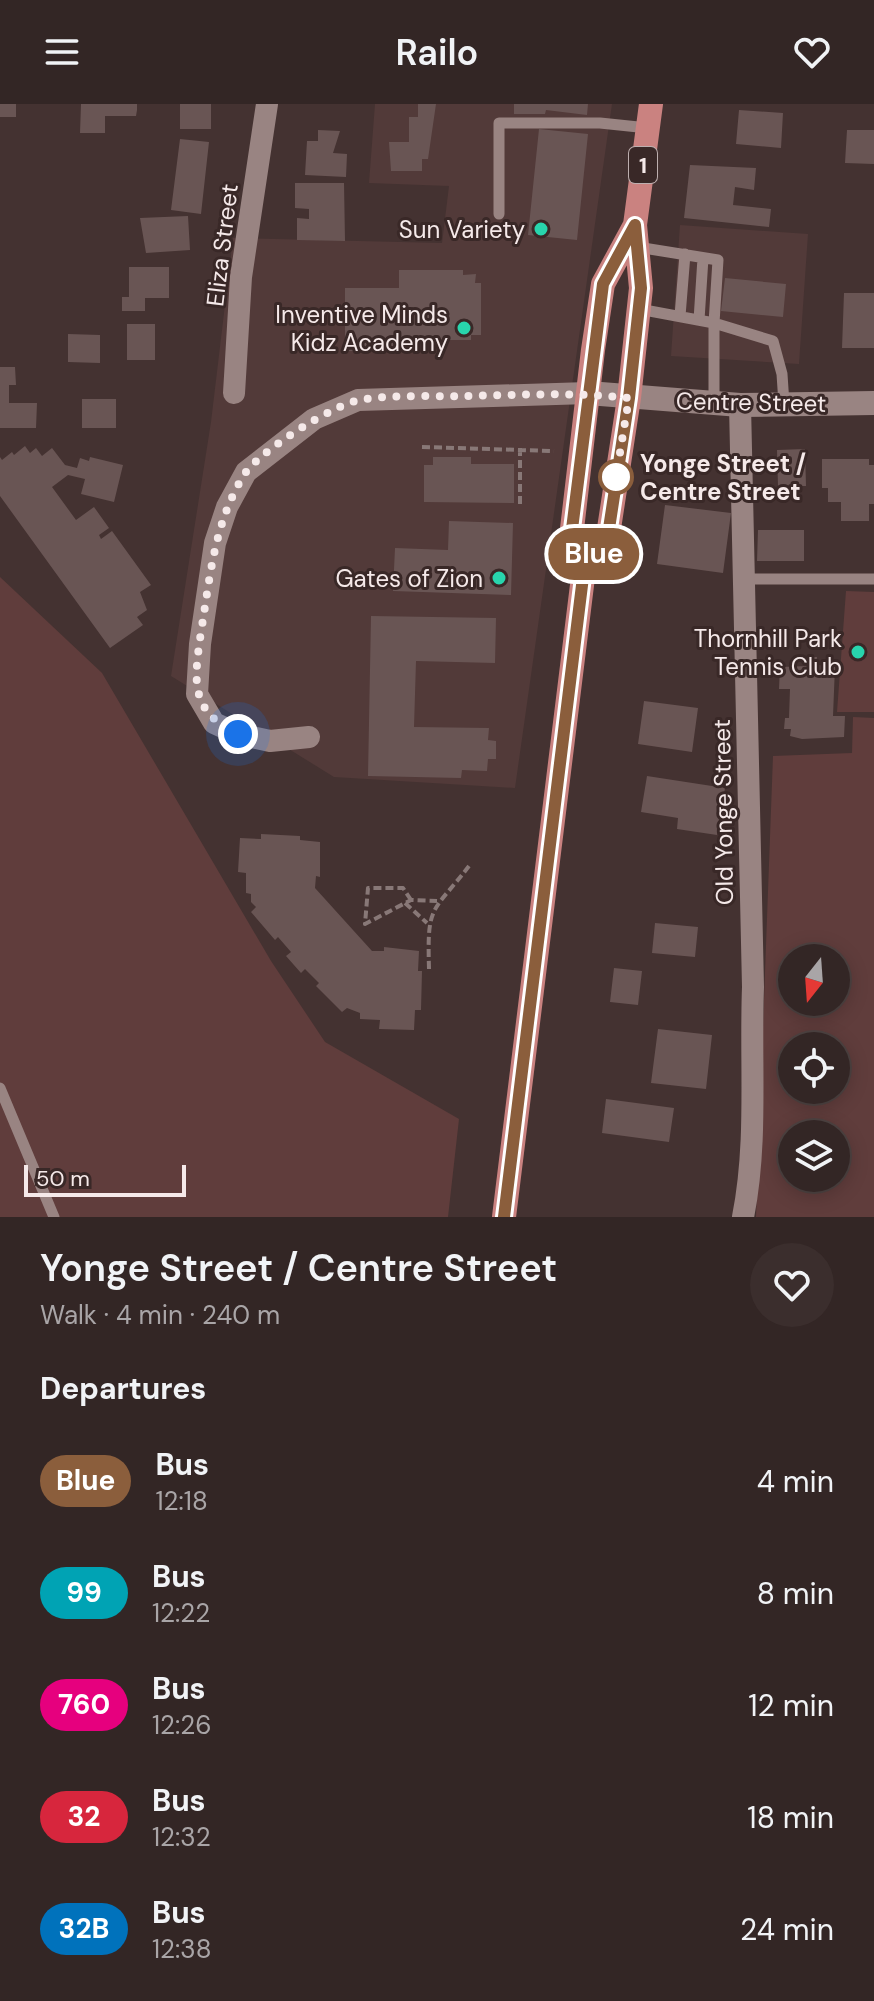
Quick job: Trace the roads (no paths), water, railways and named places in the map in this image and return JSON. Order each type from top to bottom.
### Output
[{"type":"main road","name":"1","points":[[584,569],[608,535],[629,398],[639,309],[636,236],[649,116]]},
{"type":"main road","name":"1","points":[[504,1217],[584,569],[572,529],[588,393],[603,284],[636,236]]},
{"type":"main road","name":"Centre Street","points":[[588,393],[740,405],[874,403]]},
{"type":"street","name":"Eliza Street","points":[[234,393],[241,277],[267,104]]},
{"type":"street","points":[[309,737],[270,741],[238,734],[214,723],[197,694],[200,644],[213,554],[227,507],[246,472],[314,419],[358,400],[588,393]]},
{"type":"street","name":"Old Yonge Street","points":[[740,405],[753,987],[751,1160],[743,1217]]},
{"type":"lane","points":[[499,214],[499,123],[600,123],[649,116]]},
{"type":"lane","points":[[636,236],[685,254],[718,260],[714,404]]},
{"type":"lane","points":[[680,316],[685,254]]},
{"type":"lane","points":[[699,320],[703,258]]},
{"type":"lane","points":[[639,309],[714,323],[773,341],[782,374],[784,405]]},
{"type":"lane","points":[[744,579],[874,579]]},
{"type":"lane","points":[[0,1088],[54,1217]]},
{"type":"place","name":"Sun Variety","points":[[541,229]]},
{"type":"place","name":"Inventive Minds Kidz Academy","points":[[464,328]]},
{"type":"place","name":"Yonge Street / Centre Street","points":[[616,477]]},
{"type":"place","name":"Gates of Zion","points":[[499,578]]},
{"type":"place","name":"Thornhill Park Tennis Club","points":[[858,652]]}]
